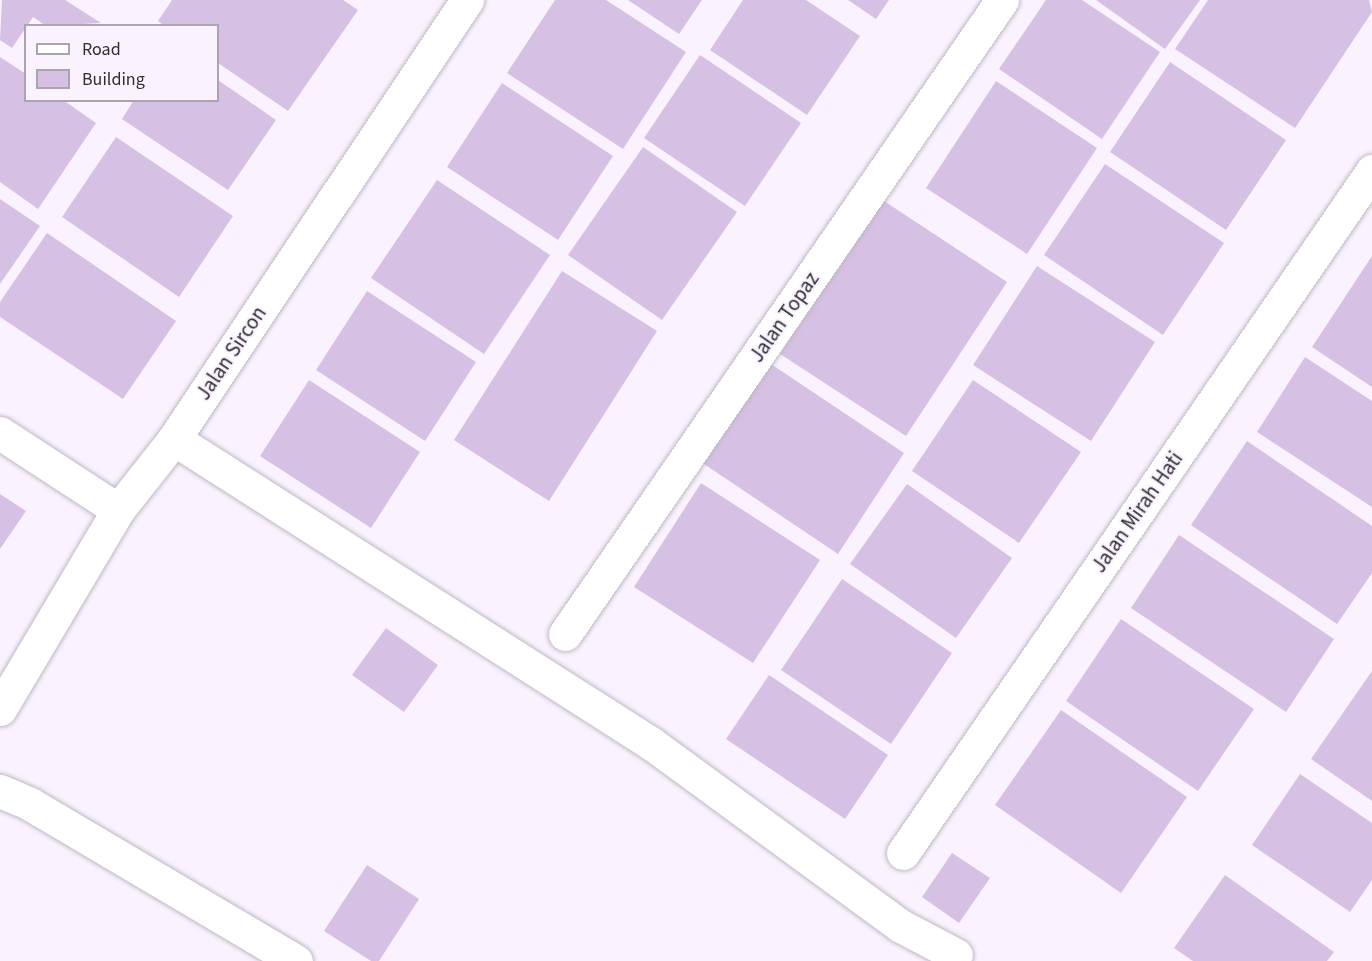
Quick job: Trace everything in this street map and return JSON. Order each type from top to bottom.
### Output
[{"type":"street","name":"Jalan Sircon","points":[[0,708],[118,510],[174,439],[467,0]]},
{"type":"street","name":"Jalan Topaz","points":[[565,634],[1002,0]]},
{"type":"street","name":"Jalan Mirah Hati","points":[[903,854],[1372,171]]},
{"type":"street","points":[[0,433],[118,510]]},
{"type":"street","points":[[174,439],[652,744],[901,926],[956,955]]},
{"type":"street","points":[[0,791],[40,810],[296,961]]},
{"type":"building","points":[[2,0],[65,0],[101,23],[43,24],[33,17],[28,24],[24,24],[24,30],[12,48],[0,40]]},
{"type":"building","points":[[172,0],[343,0],[358,10],[288,111],[219,64],[219,24],[162,24],[158,21]]},
{"type":"building","points":[[555,0],[606,0],[686,52],[623,149],[507,73]]},
{"type":"building","points":[[628,0],[702,0],[679,34]]},
{"type":"building","points":[[743,0],[806,0],[860,36],[807,115],[710,50]]},
{"type":"building","points":[[848,0],[889,0],[876,19]]},
{"type":"building","points":[[1046,0],[1082,0],[1160,52],[1102,139],[999,69]]},
{"type":"building","points":[[1096,0],[1200,0],[1165,49]]},
{"type":"building","points":[[1208,0],[1369,0],[1372,12],[1295,128],[1175,49]]},
{"type":"building","points":[[700,55],[801,123],[745,206],[644,138]]},
{"type":"building","points":[[0,57],[24,73],[24,102],[66,102],[96,123],[38,209],[0,182]]},
{"type":"building","points":[[1170,62],[1286,140],[1226,230],[1110,152]]},
{"type":"building","points":[[219,81],[276,120],[228,190],[122,119],[133,102],[219,102]]},
{"type":"building","points":[[996,81],[1097,148],[1027,254],[926,188]]},
{"type":"building","points":[[502,83],[613,156],[558,240],[447,167]]},
{"type":"building","points":[[116,137],[233,216],[179,297],[62,217]]},
{"type":"building","points":[[643,147],[737,212],[662,320],[568,255]]},
{"type":"building","points":[[1105,164],[1224,243],[1163,335],[1044,255]]},
{"type":"building","points":[[437,180],[550,255],[484,354],[371,278]]},
{"type":"building","points":[[0,199],[40,226],[0,284]]},
{"type":"building","points":[[881,199],[1007,282],[906,436],[780,354]]},
{"type":"building","points":[[47,233],[176,321],[123,399],[0,317],[0,302]]},
{"type":"building","points":[[1372,256],[1372,387],[1312,347]]},
{"type":"building","points":[[1037,266],[1155,342],[1091,441],[973,365]]},
{"type":"building","points":[[562,271],[657,331],[549,501],[454,440]]},
{"type":"building","points":[[367,291],[476,362],[425,441],[316,370]]},
{"type":"building","points":[[1305,357],[1372,401],[1372,507],[1257,432]]},
{"type":"building","points":[[768,362],[904,453],[838,554],[701,462]]},
{"type":"building","points":[[309,380],[420,452],[371,528],[260,456]]},
{"type":"building","points":[[973,380],[1081,452],[1019,543],[912,471]]},
{"type":"building","points":[[1247,441],[1372,526],[1372,573],[1337,624],[1191,525]]},
{"type":"building","points":[[701,483],[820,560],[753,663],[634,587]]},
{"type":"building","points":[[907,484],[1012,558],[956,638],[850,564]]},
{"type":"building","points":[[0,494],[26,511],[0,549]]},
{"type":"building","points":[[1179,535],[1334,639],[1286,712],[1131,608]]},
{"type":"building","points":[[842,579],[952,653],[891,744],[781,670]]},
{"type":"building","points":[[1121,619],[1254,709],[1198,791],[1066,701]]},
{"type":"building","points":[[386,628],[438,665],[404,712],[352,675]]},
{"type":"building","points":[[1372,671],[1372,801],[1311,759]]},
{"type":"building","points":[[769,675],[888,755],[845,819],[726,739]]},
{"type":"building","points":[[1061,710],[1187,797],[1121,893],[995,805]]},
{"type":"building","points":[[1300,774],[1372,823],[1372,880],[1350,912],[1252,845]]},
{"type":"building","points":[[952,853],[990,878],[959,923],[922,897]]},
{"type":"building","points":[[367,865],[419,899],[379,961],[371,961],[324,931]]},
{"type":"building","points":[[1225,875],[1334,952],[1327,961],[1193,961],[1174,948]]}]
